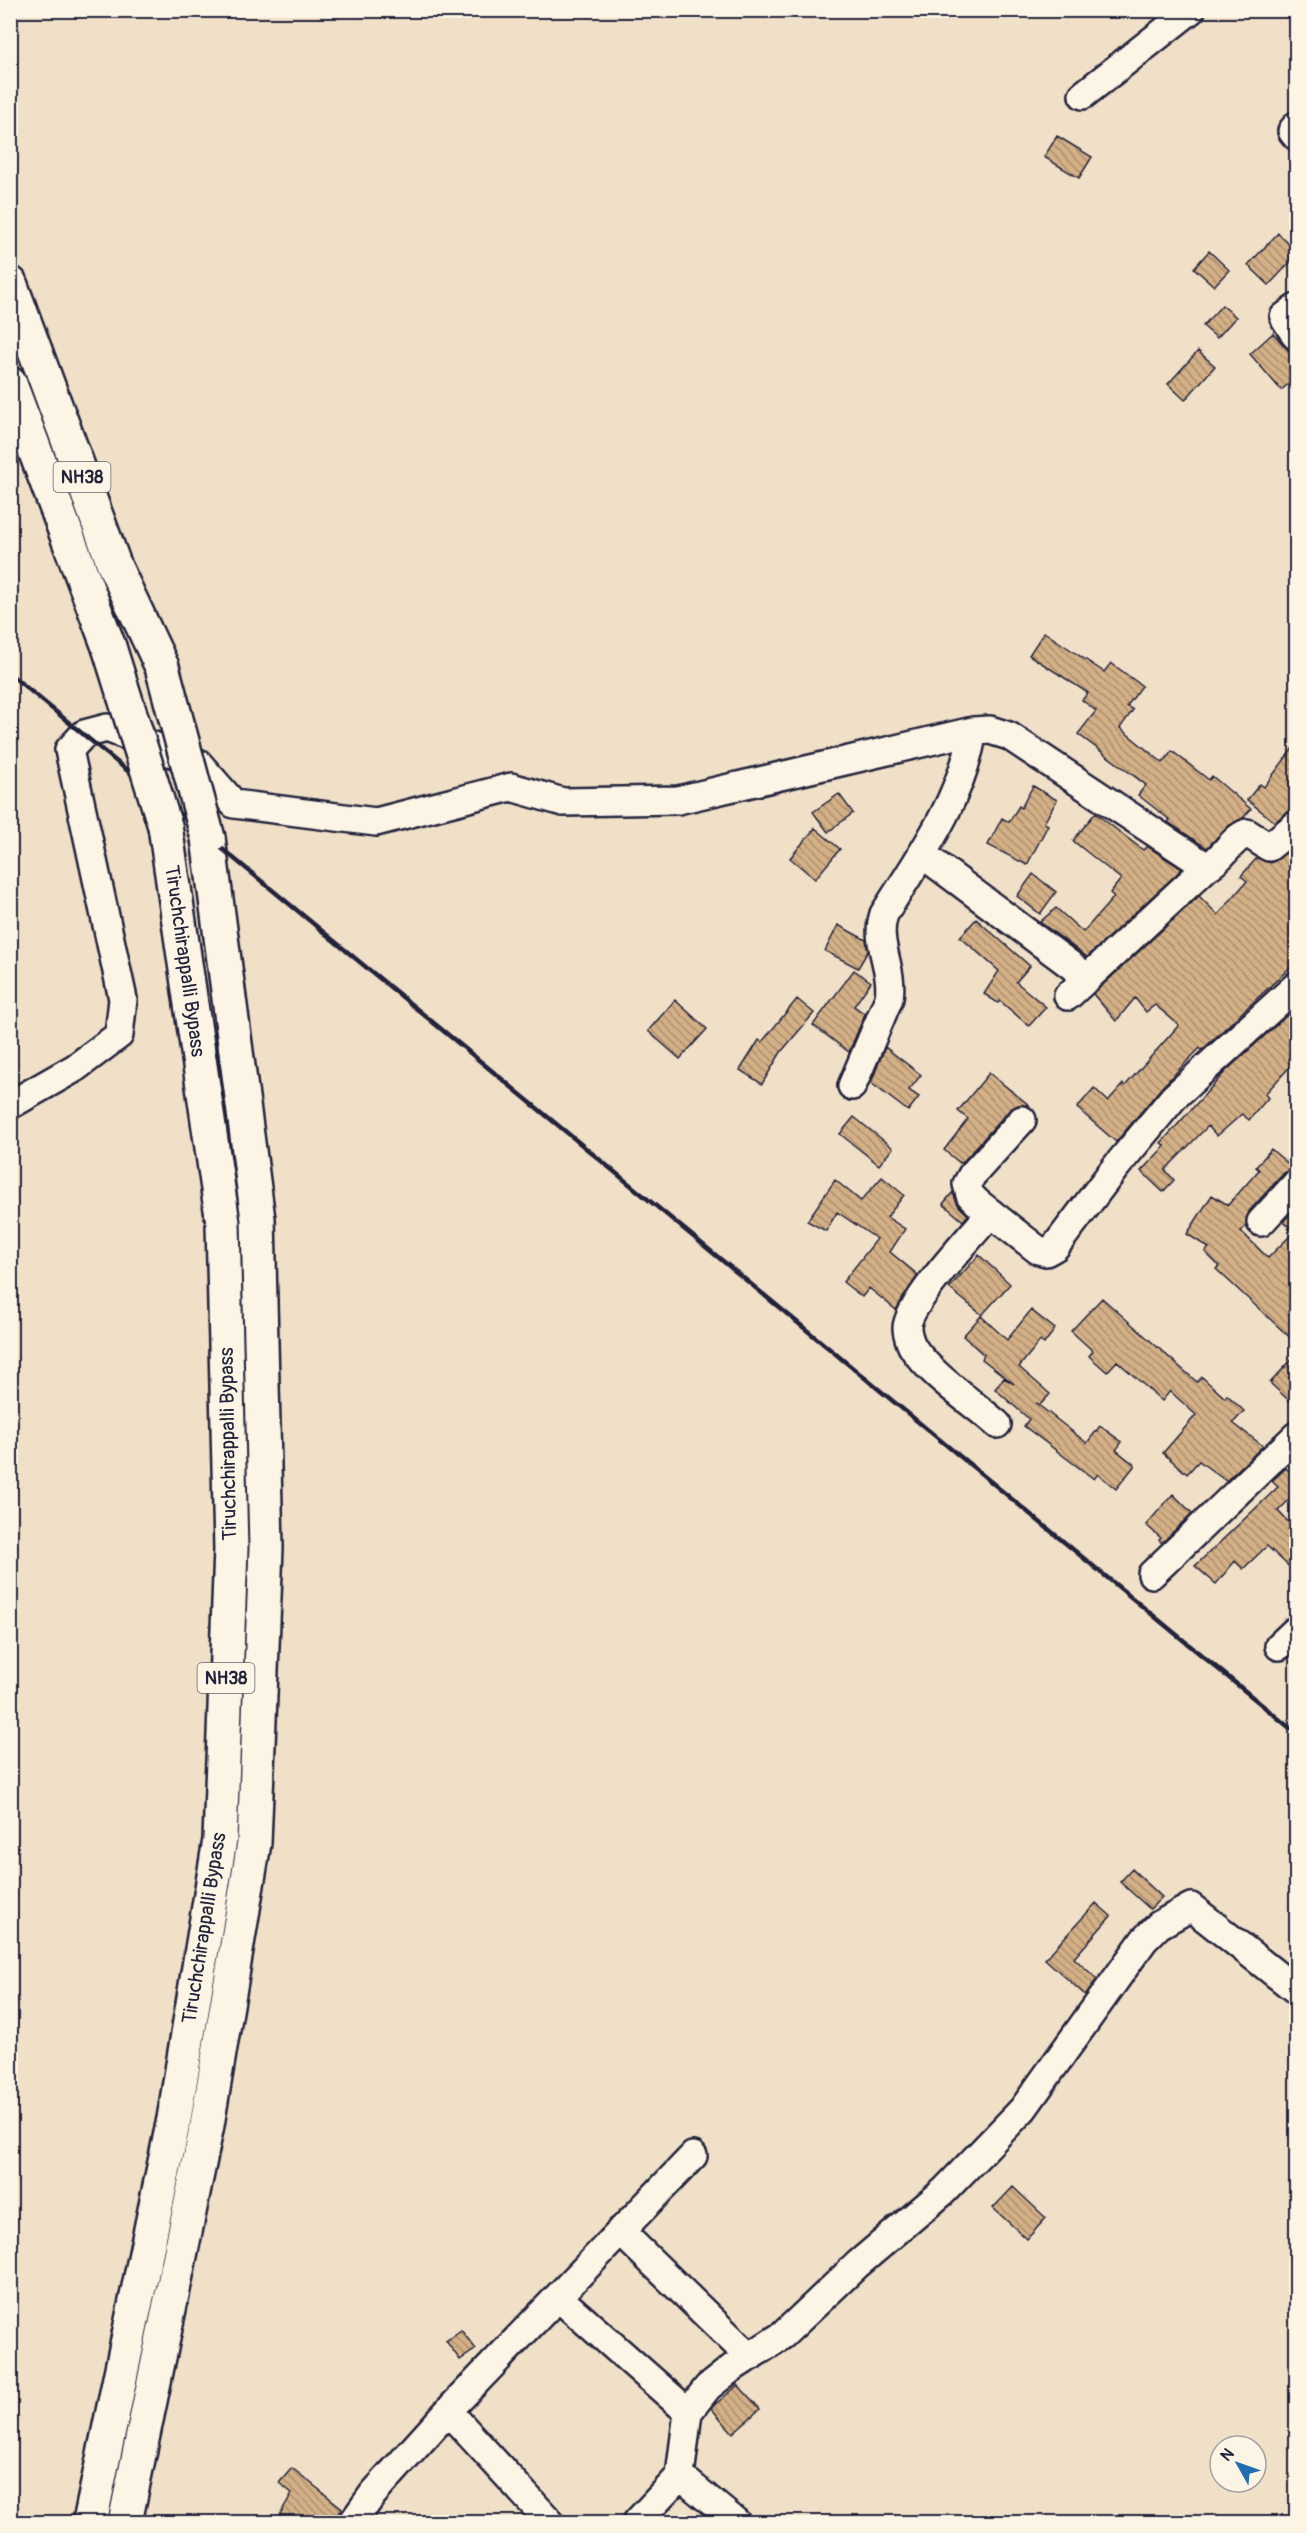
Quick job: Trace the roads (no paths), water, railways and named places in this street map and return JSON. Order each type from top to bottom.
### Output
[{"type":"highway","name":"Tiruchchirappalli Bypass","points":[[10,283],[115,567],[162,667],[208,838],[258,1219],[266,1548],[254,1843],[207,2125],[125,2523]]},
{"type":"highway","name":"Tiruchchirappalli Bypass","points":[[10,384],[109,647],[165,826],[223,1223],[231,1549],[220,1840],[174,2119],[90,2523]]},
{"type":"street","points":[[1083,95],[1191,10]]},
{"type":"street","points":[[1296,126],[1292,130],[1296,136]]},
{"type":"street","points":[[1296,308],[1284,317],[1296,336]]},
{"type":"street","points":[[10,1105],[75,1068],[119,1035],[123,999],[69,750],[84,734],[107,728],[198,763],[234,804],[375,822],[511,788],[563,802],[678,800],[973,731],[990,730],[1009,736],[1207,867]]},
{"type":"street","points":[[852,1086],[889,998],[891,983],[889,966],[880,943],[879,928],[884,914],[922,854],[957,792],[968,761],[973,731]]},
{"type":"street","points":[[922,854],[1078,987],[1215,862],[1240,836],[1247,834],[1269,847],[1296,825]]},
{"type":"street","points":[[1022,1120],[972,1175],[967,1185],[970,1195],[991,1213],[1038,1250],[1046,1252],[1055,1247],[1115,1168],[1174,1097],[1296,986]]},
{"type":"street","points":[[1261,1222],[1296,1185]]},
{"type":"street","points":[[991,1213],[928,1289],[912,1311],[907,1328],[911,1344],[925,1362],[997,1424]]},
{"type":"street","points":[[1152,1574],[1296,1436]]},
{"type":"street","points":[[637,2523],[680,2476],[688,2412],[708,2387],[783,2335],[811,2312],[858,2264],[944,2191],[1015,2117],[1144,1940],[1159,1925],[1191,1907],[1296,1990]]},
{"type":"street","points":[[353,2523],[373,2494],[448,2411],[693,2156]]},
{"type":"street","points":[[620,2231],[750,2357]]},
{"type":"street","points":[[558,2297],[688,2412]]},
{"type":"street","points":[[448,2411],[550,2523]]},
{"type":"street","points":[[680,2476],[736,2523]]},
{"type":"railway","points":[[10,674],[1296,1733]]}]
